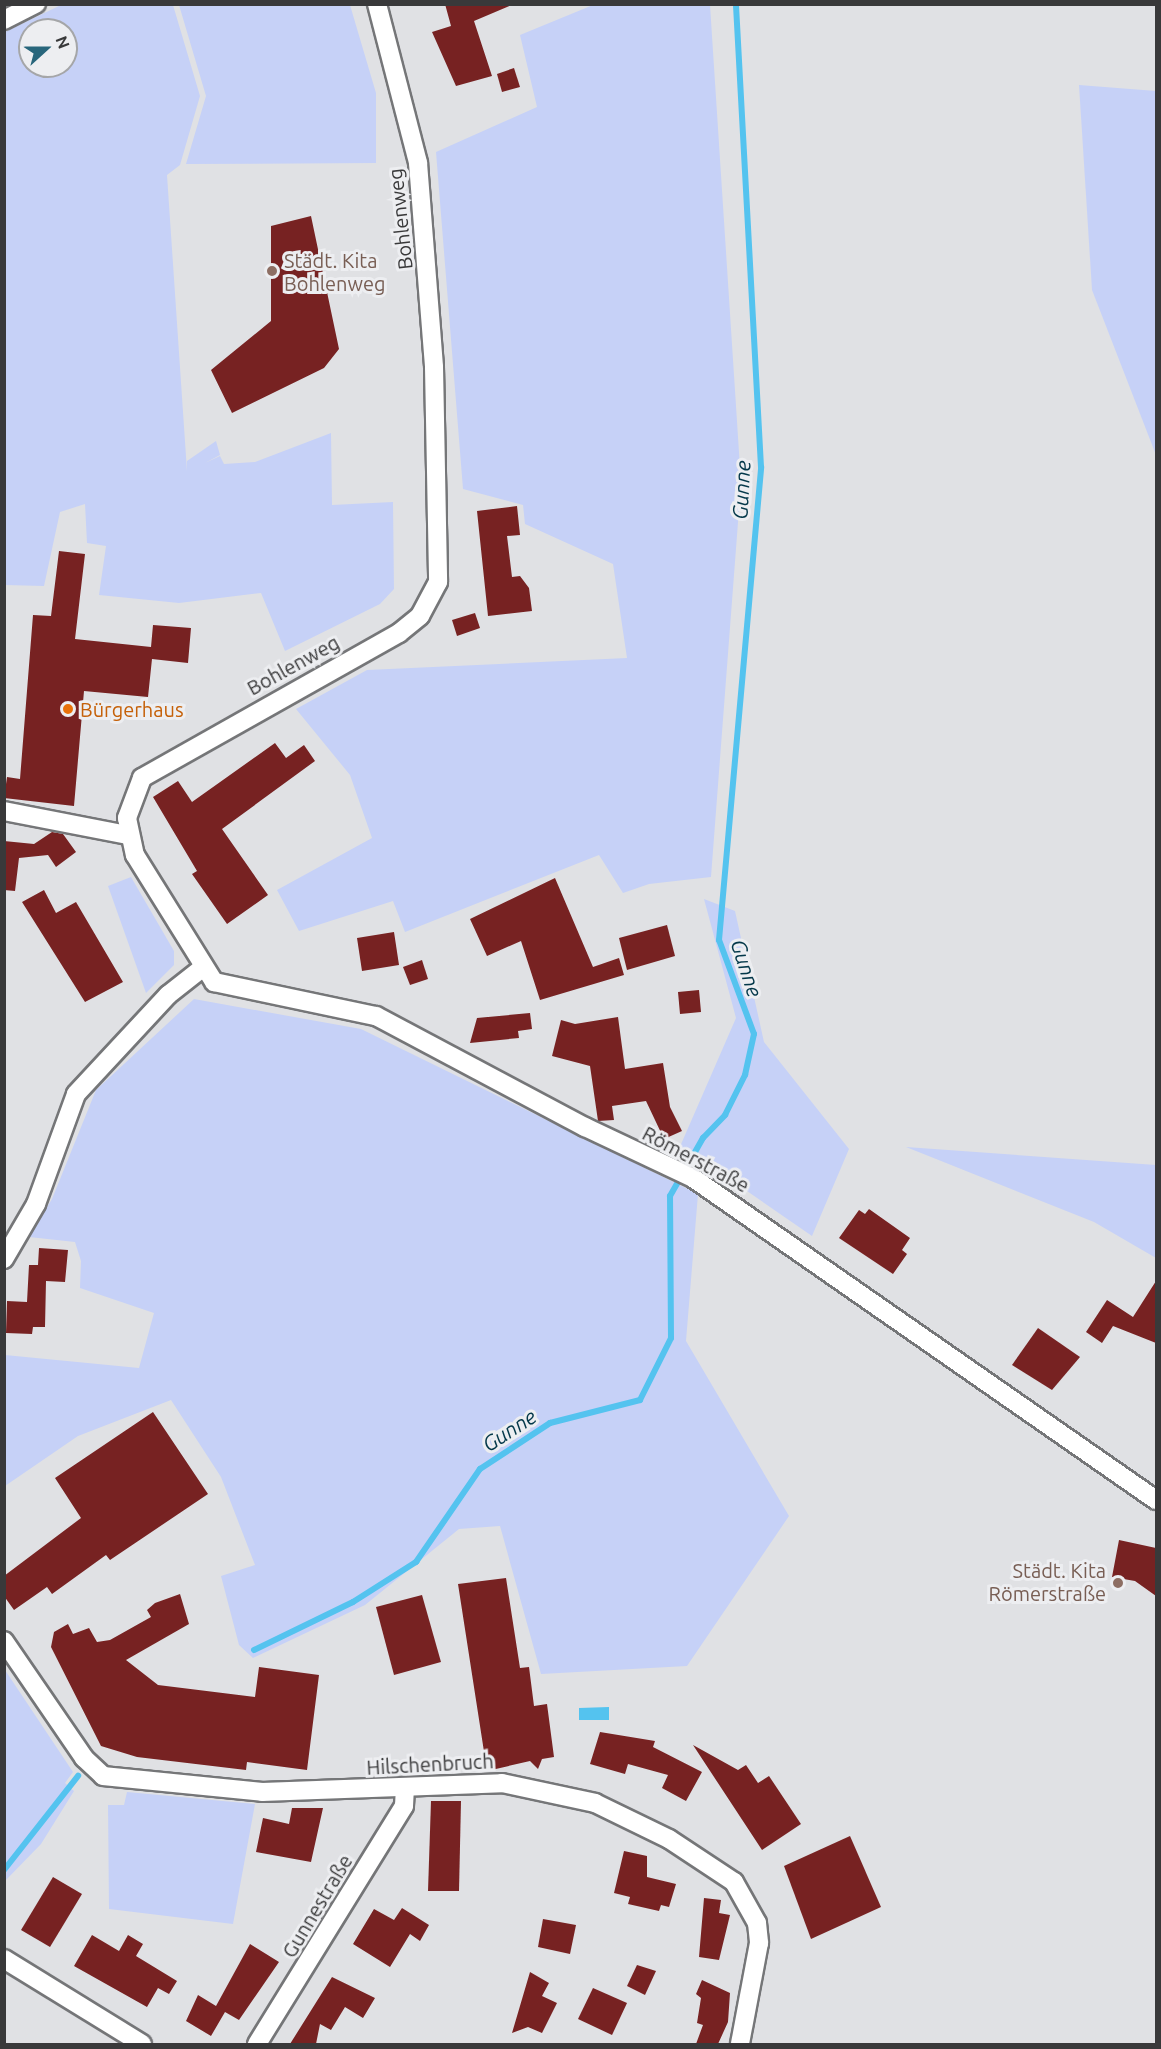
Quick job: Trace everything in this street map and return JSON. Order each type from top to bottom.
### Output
[{"type":"street","points":[[4,20],[36,4]]},
{"type":"street","name":"Bohlenweg","points":[[128,836],[133,794],[150,771],[399,633],[420,616],[438,582],[433,344],[418,163],[377,4]]},
{"type":"street","points":[[4,811],[128,836],[201,969],[168,995],[76,1094],[36,1204],[4,1259]]},
{"type":"street","name":"Römerstraße","points":[[201,969],[231,988],[376,1016],[693,1178],[1156,1500]]},
{"type":"street","name":"Hilschenbruch","points":[[4,1641],[84,1758],[103,1776],[262,1792],[502,1783],[595,1803],[712,1863],[748,1901],[757,1923],[759,1943],[740,2044]]},
{"type":"street","name":"Gunnestraße","points":[[257,2044],[404,1806],[405,1787]]},
{"type":"street","points":[[4,1959],[142,2044]]},
{"type":"shaded area","points":[[61,5],[173,5],[200,96],[180,165],[167,175],[187,471],[187,461],[216,441],[220,455],[205,463],[220,456],[224,464],[255,462],[331,433],[332,505],[393,502],[394,589],[380,604],[285,651],[261,593],[179,603],[99,595],[106,546],[87,543],[85,504],[60,512],[44,586],[5,585],[5,32],[18,26],[18,78],[78,78],[78,18],[34,18]]},
{"type":"shaded area","points":[[179,5],[350,5],[376,93],[376,163],[186,164],[206,96]]},
{"type":"shaded area","points":[[593,5],[710,5],[741,483],[711,877],[649,884],[623,893],[599,855],[405,932],[393,901],[299,931],[277,890],[372,838],[350,775],[296,709],[367,670],[627,658],[613,564],[525,524],[523,505],[463,489],[436,152],[537,107],[520,35]]},
{"type":"shaded area","points":[[1079,85],[1156,91],[1156,455],[1092,290]]},
{"type":"shaded area","points":[[131,877],[174,951],[174,965],[146,993],[108,886]]},
{"type":"shaded area","points":[[704,899],[735,911],[764,1042],[849,1149],[812,1236],[702,1160],[675,1158],[736,1018]]},
{"type":"shaded area","points":[[194,999],[361,1029],[698,1194],[686,1341],[789,1516],[687,1666],[541,1674],[500,1526],[459,1529],[365,1605],[253,1658],[239,1645],[221,1576],[255,1565],[221,1477],[171,1400],[78,1436],[5,1486],[5,1355],[139,1368],[154,1313],[80,1288],[81,1261],[75,1242],[29,1237],[52,1199],[96,1090]]},
{"type":"shaded area","points":[[906,1147],[1156,1165],[1156,1258],[1094,1222]]},
{"type":"shaded area","points":[[5,1670],[73,1772],[65,1783],[74,1791],[41,1844],[5,1881]]},
{"type":"shaded area","points":[[127,1792],[255,1804],[233,1924],[109,1909],[108,1805],[124,1805]]},
{"type":"water","points":[[609,1707],[609,1720],[579,1720],[579,1708]]},
{"type":"building","points":[[445,4],[514,4],[474,21],[492,76],[456,86],[432,32],[451,26]]},
{"type":"building","points":[[514,68],[520,87],[502,92],[497,74]]},
{"type":"building","points":[[311,216],[339,349],[324,368],[232,413],[211,370],[271,321],[271,226]]},
{"type":"building","points":[[517,506],[520,535],[507,536],[512,577],[520,576],[529,588],[532,611],[488,616],[477,511]]},
{"type":"building","name":"Bürgerhaus","points":[[59,551],[85,554],[75,639],[151,647],[153,625],[191,628],[188,663],[152,659],[148,697],[84,691],[74,806],[4,798],[7,777],[20,779],[33,615],[51,616]]},
{"type":"building","points":[[475,613],[480,628],[457,636],[452,620]]},
{"type":"building","points":[[275,743],[286,758],[304,745],[315,761],[222,829],[268,895],[227,924],[192,874],[197,871],[153,797],[178,781],[192,802]]},
{"type":"building","points":[[52,832],[63,834],[76,852],[56,867],[48,855],[19,858],[15,891],[4,890],[4,841],[34,844]]},
{"type":"building","points":[[555,878],[593,967],[619,958],[624,975],[540,1000],[521,941],[487,956],[470,919]]},
{"type":"building","points":[[44,890],[56,913],[76,902],[123,982],[85,1002],[22,902]]},
{"type":"building","points":[[667,925],[675,956],[627,970],[619,938]]},
{"type":"building","points":[[394,932],[399,965],[362,971],[357,938]]},
{"type":"building","points":[[422,960],[428,979],[410,985],[403,967]]},
{"type":"building","points":[[699,990],[701,1012],[680,1014],[678,992]]},
{"type":"building","points":[[530,1013],[532,1029],[518,1031],[519,1038],[470,1043],[477,1018]]},
{"type":"building","points":[[618,1017],[625,1069],[663,1063],[670,1107],[682,1131],[664,1139],[646,1101],[612,1106],[614,1120],[598,1121],[590,1066],[552,1056],[561,1020],[575,1024]]},
{"type":"building","points":[[869,1209],[910,1238],[902,1250],[907,1254],[893,1274],[839,1238],[859,1210],[865,1214]]},
{"type":"building","points":[[39,1248],[68,1250],[65,1282],[46,1281],[45,1327],[33,1327],[32,1334],[6,1333],[7,1301],[27,1302],[29,1265],[38,1265]]},
{"type":"building","points":[[1156,1281],[1156,1343],[1113,1326],[1102,1343],[1086,1332],[1107,1300],[1133,1317]]},
{"type":"building","points":[[1038,1328],[1080,1357],[1052,1390],[1012,1365]]},
{"type":"building","points":[[153,1412],[208,1494],[110,1560],[106,1555],[52,1594],[47,1587],[14,1610],[4,1596],[4,1576],[81,1518],[55,1478]]},
{"type":"building","points":[[1119,1540],[1156,1548],[1156,1596],[1135,1581],[1112,1577]]},
{"type":"building","points":[[506,1578],[520,1668],[529,1667],[534,1706],[547,1704],[554,1757],[542,1759],[538,1769],[530,1761],[487,1771],[458,1584]]},
{"type":"building","points":[[180,1594],[189,1624],[126,1660],[158,1685],[255,1697],[259,1667],[319,1675],[307,1770],[247,1762],[246,1770],[137,1757],[101,1746],[51,1647],[54,1632],[68,1624],[73,1634],[89,1628],[97,1642],[110,1640],[151,1617],[147,1610],[155,1603]]},
{"type":"building","points":[[422,1595],[441,1662],[394,1675],[376,1607]]},
{"type":"building","points":[[600,1732],[655,1741],[653,1747],[702,1772],[686,1801],[662,1788],[668,1775],[628,1764],[625,1774],[590,1764]]},
{"type":"building","points":[[693,1745],[738,1770],[746,1765],[758,1783],[769,1776],[801,1824],[762,1850]]},
{"type":"building","points":[[431,1801],[461,1801],[459,1891],[428,1891]]},
{"type":"building","points":[[292,1808],[323,1808],[311,1862],[256,1852],[263,1818],[289,1824]]},
{"type":"building","points":[[850,1836],[881,1907],[811,1939],[784,1866]]},
{"type":"building","points":[[624,1851],[647,1856],[647,1877],[676,1884],[669,1907],[661,1905],[659,1911],[628,1904],[630,1897],[614,1893]]},
{"type":"building","points":[[53,1877],[82,1894],[50,1947],[21,1930]]},
{"type":"building","points":[[704,1898],[721,1900],[719,1913],[730,1915],[719,1960],[699,1957]]},
{"type":"building","points":[[402,1908],[429,1925],[420,1941],[410,1934],[390,1967],[353,1944],[374,1909],[394,1920]]},
{"type":"building","points":[[543,1919],[576,1925],[570,1954],[538,1947]]},
{"type":"building","points":[[92,1935],[119,1951],[128,1935],[143,1944],[136,1956],[177,1981],[169,1994],[158,1988],[147,2007],[74,1966]]},
{"type":"building","points":[[250,1944],[279,1962],[239,2020],[225,2012],[211,2036],[186,2021],[198,1995],[216,2006]]},
{"type":"building","points":[[637,1965],[656,1971],[645,1995],[627,1986]]},
{"type":"building","points":[[530,1972],[549,1983],[542,1996],[557,2003],[542,2033],[528,2027],[512,2033]]},
{"type":"building","points":[[332,1977],[375,1998],[363,2018],[345,2007],[331,2030],[320,2024],[316,2044],[290,2044]]},
{"type":"building","points":[[702,1980],[730,1993],[728,2022],[718,2044],[696,2044],[703,2025],[697,2023],[701,1998],[696,1994]]},
{"type":"building","points":[[593,1988],[627,2003],[612,2035],[578,2019]]},
{"type":"waterway","name":"Gunne","points":[[254,1650],[353,1602],[416,1562],[480,1469],[550,1423],[640,1400],[671,1338],[670,1196],[703,1138],[725,1115],[745,1075],[754,1034],[719,940],[761,467],[736,4]]},
{"type":"waterway","name":"Gunne","points":[[4,1870],[78,1776]]},
{"type":"place","name":"Städt. Kita Bohlenweg","points":[[272,271]]},
{"type":"place","name":"Bürgerhaus","points":[[68,709]]},
{"type":"place","name":"Städt. Kita Römerstraße","points":[[1118,1583]]}]
